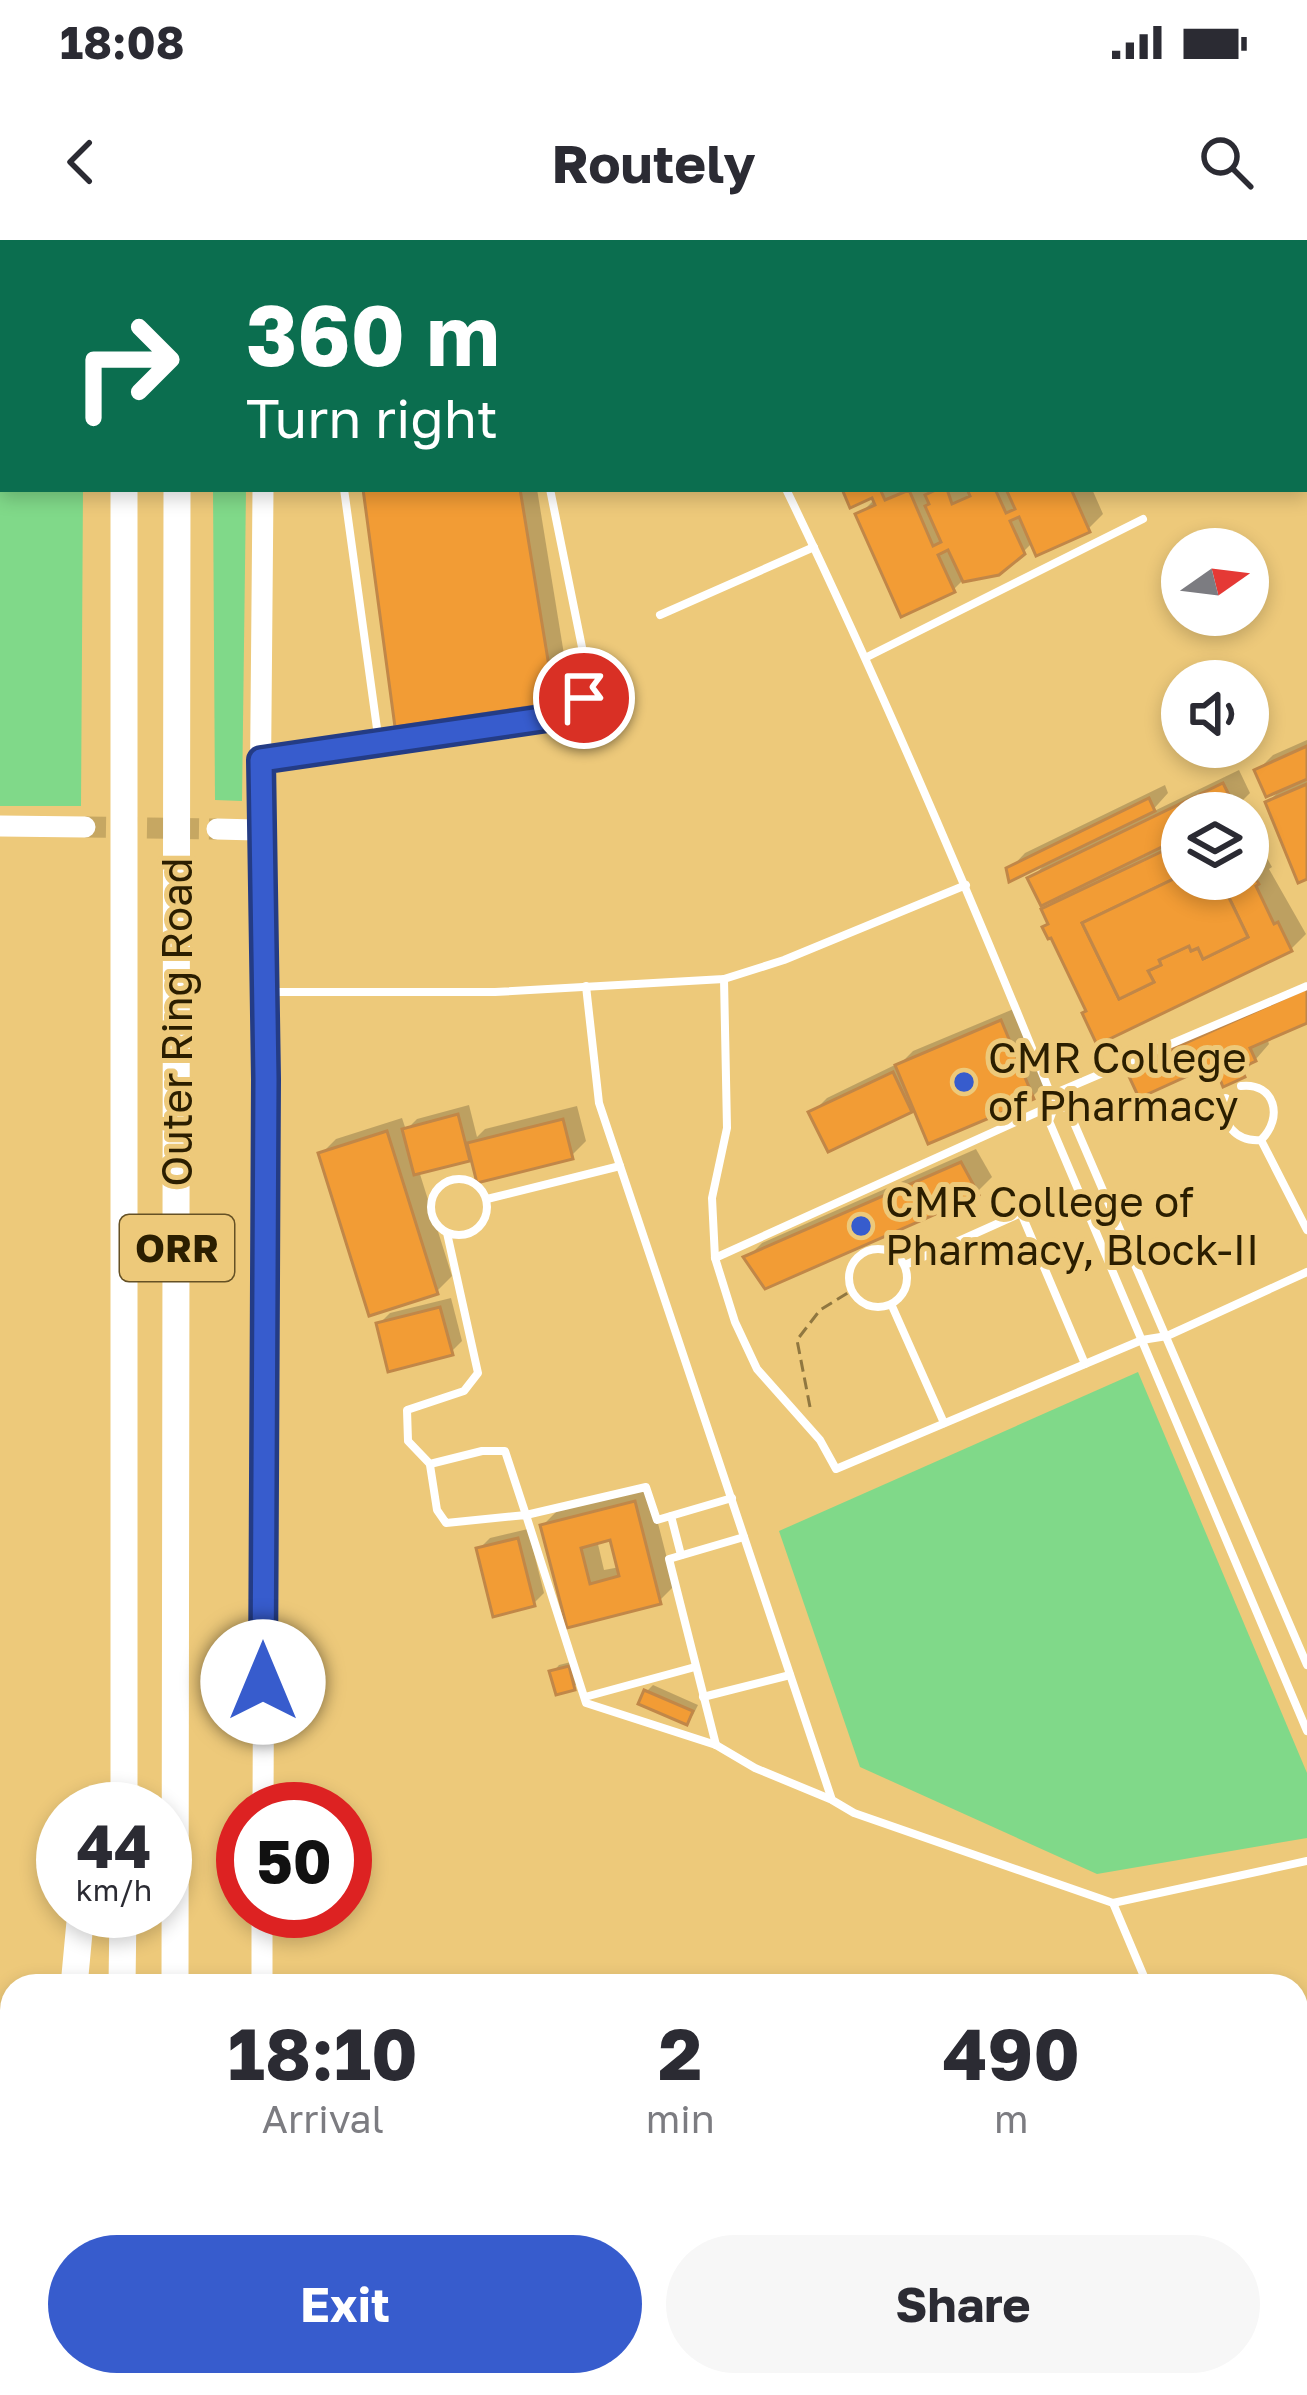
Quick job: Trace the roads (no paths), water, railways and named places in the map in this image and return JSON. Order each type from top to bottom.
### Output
[{"type":"highway","name":"Outer Ring Road","points":[[124,492],[124,1782]]},
{"type":"highway","name":"Outer Ring Road","points":[[175,1974],[177,492]]},
{"type":"highway","points":[[113,1782],[124,1748]]},
{"type":"highway","points":[[75,1974],[78,1938]]},
{"type":"highway","points":[[122,1974],[123,1938]]},
{"type":"main road","points":[[263,492],[263,1782]]},
{"type":"main road","points":[[0,826],[85,827]]},
{"type":"main road","points":[[217,829],[260,830]]},
{"type":"main road","points":[[262,1938],[262,1974]]},
{"type":"lane","points":[[344,492],[379,743]]},
{"type":"lane","points":[[261,760],[562,716],[584,698],[585,662],[551,492]]},
{"type":"lane","points":[[788,492],[867,657],[966,885],[1053,1100],[1049,1120],[1307,1731]]},
{"type":"lane","points":[[867,657],[1143,519]]},
{"type":"lane","points":[[660,615],[814,547]]},
{"type":"lane","points":[[264,992],[494,992],[724,979],[784,960],[966,885]]},
{"type":"lane","points":[[724,979],[728,1129],[712,1198],[715,1258],[735,1322],[757,1369],[820,1441],[836,1468],[1142,1340],[1167,1336],[1307,1272]]},
{"type":"lane","points":[[586,986],[599,1103],[832,1800]]},
{"type":"lane","points":[[715,1258],[1307,986]]},
{"type":"lane","points":[[1240,1086],[1256,1085],[1270,1098],[1276,1116],[1262,1140]]},
{"type":"lane","points":[[1226,1098],[1224,1114],[1233,1132],[1241,1139],[1262,1140]]},
{"type":"lane","points":[[1053,1100],[1068,1109],[1307,1665]]},
{"type":"lane","points":[[1262,1140],[1307,1231]]},
{"type":"lane","points":[[487,1199],[620,1166]]},
{"type":"lane","points":[[464,1178],[487,1199],[487,1216],[478,1229],[463,1236],[447,1233],[435,1222],[430,1207],[435,1191],[448,1180],[464,1178]]},
{"type":"lane","points":[[905,1265],[1021,1213],[1085,1364]]},
{"type":"lane","points":[[447,1233],[478,1372],[464,1391],[407,1410],[408,1441],[430,1464],[436,1510],[446,1523],[526,1515],[646,1487],[657,1520],[732,1498]]},
{"type":"lane","points":[[880,1248],[895,1253],[905,1265],[908,1280],[903,1295],[892,1306],[876,1309],[861,1303],[851,1291],[848,1276],[865,1251],[880,1248]]},
{"type":"lane","points":[[892,1306],[944,1423]]},
{"type":"lane","points":[[430,1464],[482,1451],[505,1451],[586,1703],[716,1745],[754,1768],[854,1813],[1113,1903],[1307,1861]]},
{"type":"lane","points":[[671,1516],[681,1555]]},
{"type":"lane","points":[[716,1745],[669,1559],[744,1537]]},
{"type":"lane","points":[[584,1697],[695,1667]]},
{"type":"lane","points":[[703,1697],[790,1675]]},
{"type":"lane","points":[[1113,1903],[1143,1974]]},
{"type":"tunnel","points":[[85,827],[217,829]]},
{"type":"place","name":"CMR College of Pharmacy","points":[[964,1082]]},
{"type":"place","name":"CMR College of Pharmacy, Block-II","points":[[861,1226]]}]
